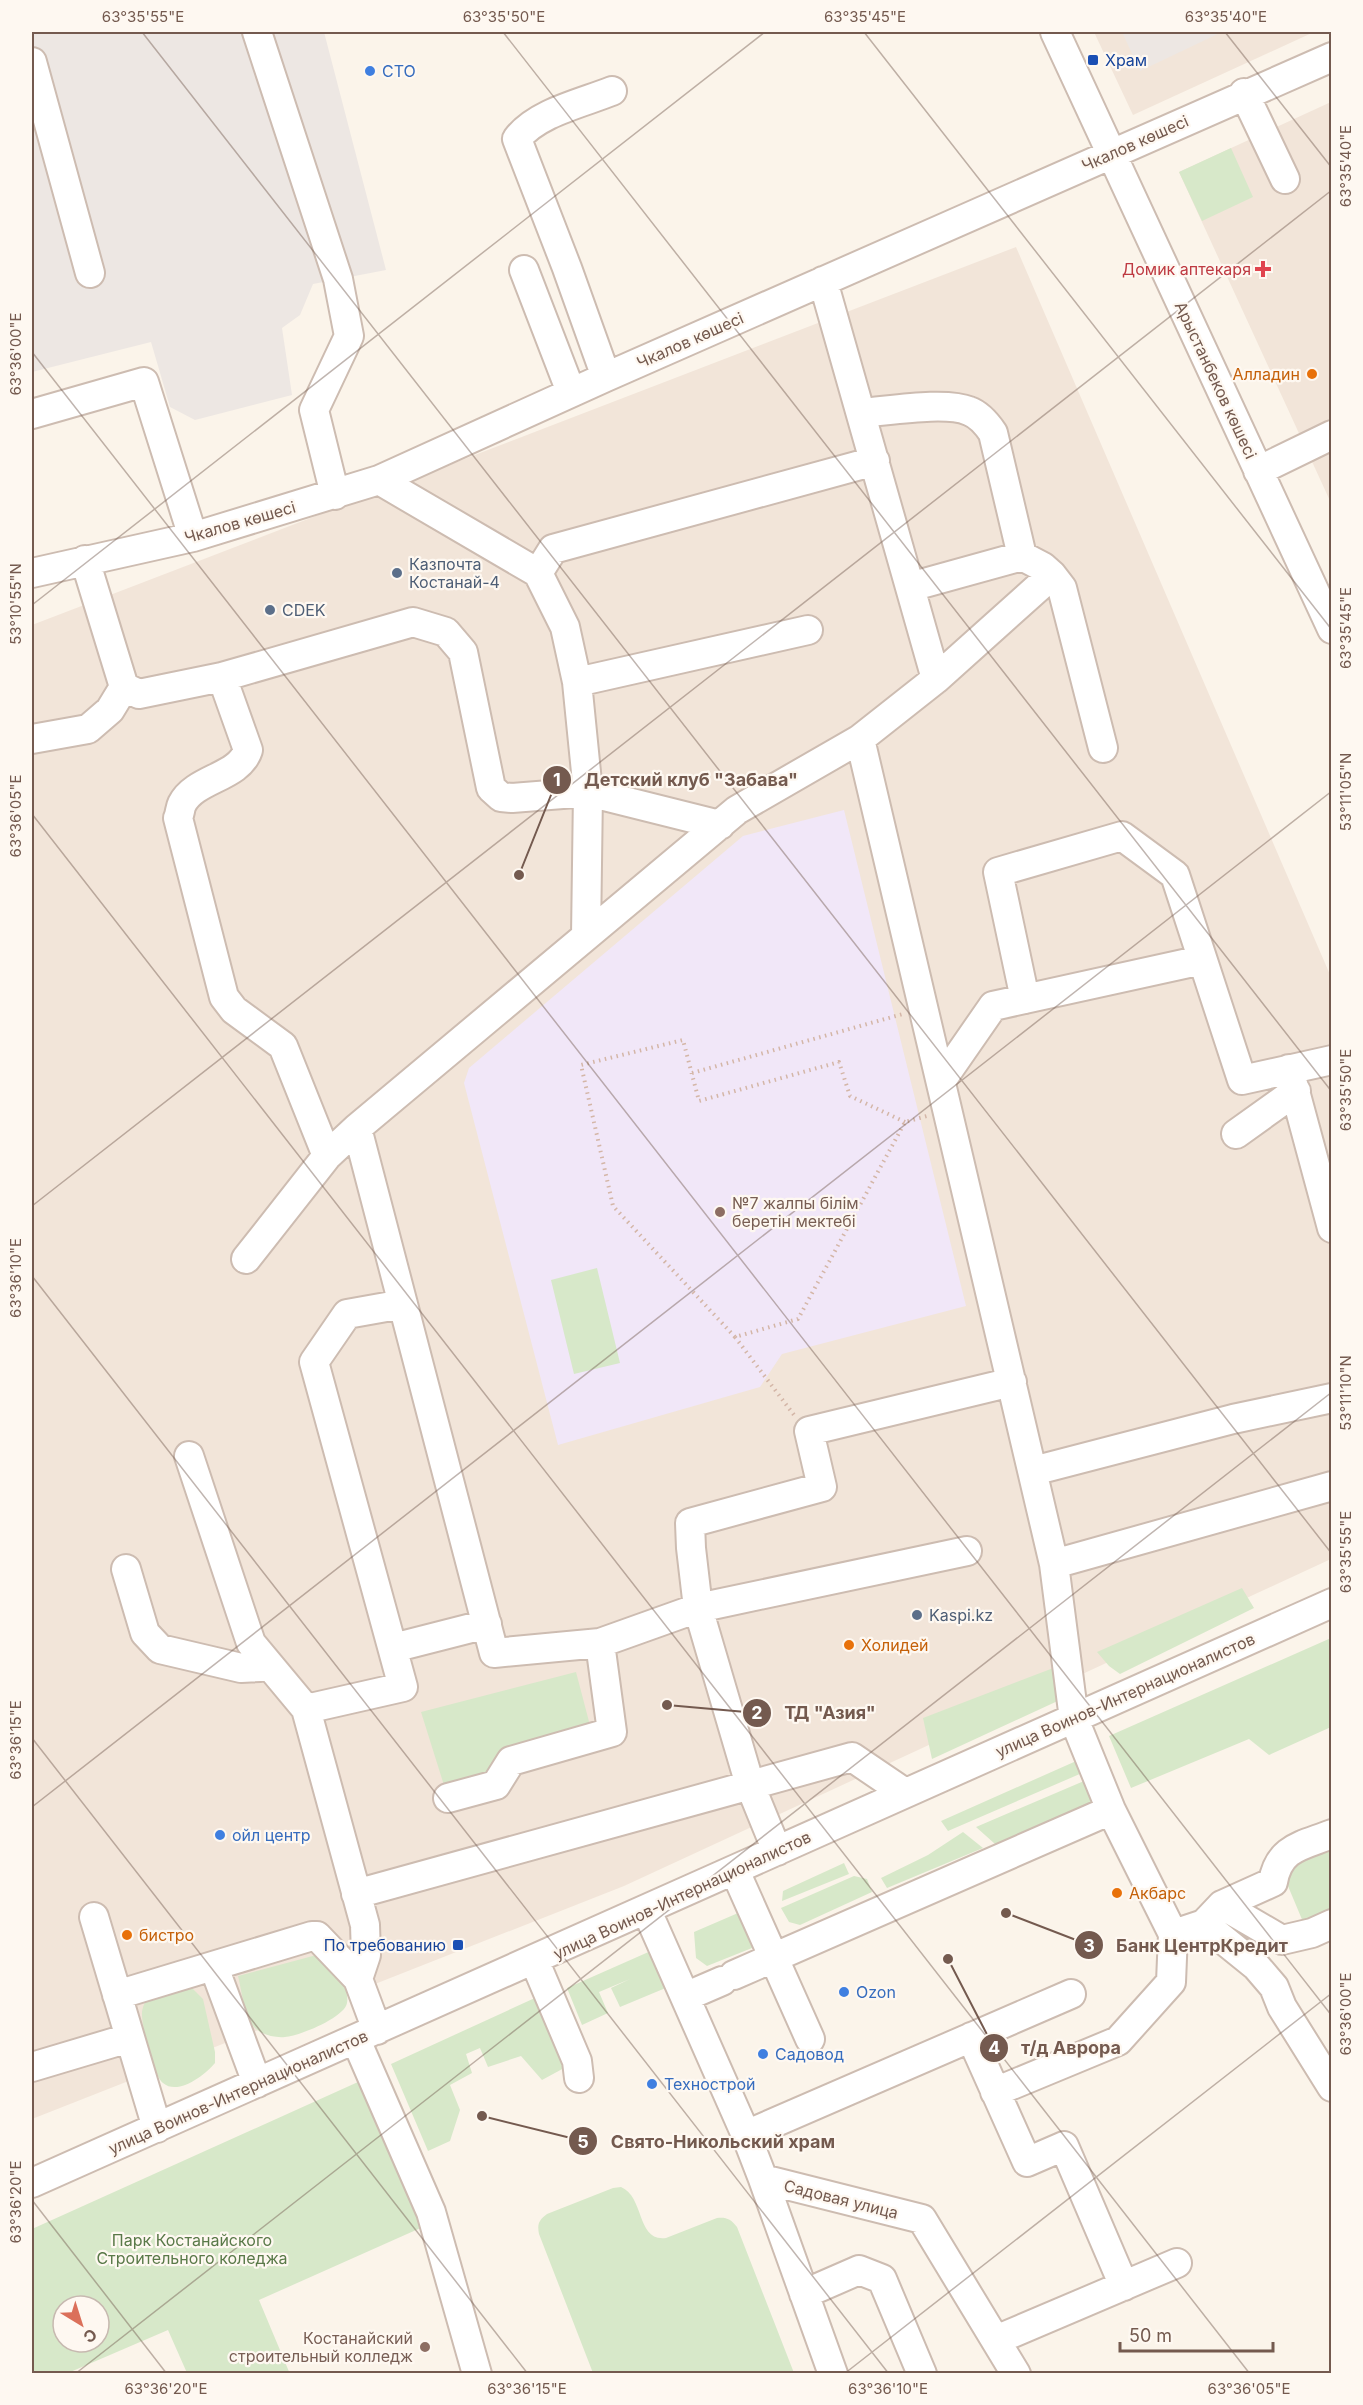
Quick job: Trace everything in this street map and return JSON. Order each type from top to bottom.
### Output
[{"type":"street","points":[[257,32],[338,279],[349,336],[314,410],[334,495]]},
{"type":"street","name":"Арыстанбеков көшесі","points":[[1055,32],[1332,629]]},
{"type":"street","name":"Чкалов көшесі","points":[[32,573],[193,537],[380,480],[571,392],[1244,93],[1332,57]]},
{"type":"street","points":[[32,62],[90,273]]},
{"type":"street","points":[[606,377],[517,139],[523,130],[536,121],[612,91]]},
{"type":"street","points":[[1244,93],[1285,179]]},
{"type":"street","points":[[524,270],[571,392]]},
{"type":"street","points":[[823,281],[936,679]]},
{"type":"street","points":[[32,414],[144,382],[193,537]]},
{"type":"street","points":[[861,413],[954,407],[971,411],[985,421],[993,433],[1022,556]]},
{"type":"street","points":[[1258,471],[1332,435]]},
{"type":"street","points":[[538,573],[553,549],[875,462]]},
{"type":"street","points":[[380,480],[538,573],[565,627],[577,682],[588,792],[586,936]]},
{"type":"street","points":[[910,587],[1022,556],[1052,575],[1062,588],[1103,748]]},
{"type":"street","points":[[85,560],[124,687],[139,694],[222,677],[413,622],[446,632],[462,652],[491,788],[501,797],[588,792],[720,825]]},
{"type":"street","points":[[246,1259],[327,1156],[357,1128],[737,810],[860,739],[936,679],[1052,575]]},
{"type":"street","points":[[577,682],[808,630]]},
{"type":"street","points":[[222,677],[248,750],[242,762],[190,794],[182,804],[178,818],[224,997],[234,1010],[283,1047],[290,1059],[327,1156]]},
{"type":"street","points":[[32,739],[88,729],[110,710],[124,687]]},
{"type":"street","points":[[860,739],[1054,1564],[1074,1719],[1111,1810],[1173,1934],[1171,1982],[1118,2041],[995,2092]]},
{"type":"street","points":[[1025,999],[998,872],[1122,836],[1175,875],[1242,1080],[1292,1080]]},
{"type":"street","points":[[941,1081],[993,1006],[1202,960]]},
{"type":"street","points":[[1236,1134],[1292,1080],[1332,1060]]},
{"type":"street","points":[[1292,1080],[1332,1228]]},
{"type":"street","points":[[357,1128],[495,1653],[600,1643],[698,1608],[967,1551]]},
{"type":"street","points":[[306,1709],[403,1687],[314,1362],[347,1314],[403,1304]]},
{"type":"street","points":[[777,1851],[750,1785],[698,1608],[690,1523],[822,1487],[809,1431],[1012,1382]]},
{"type":"street","points":[[1033,1471],[1233,1419],[1332,1398]]},
{"type":"street","points":[[189,1456],[251,1643],[306,1709],[365,1925],[366,1955],[358,1979],[366,2035],[431,2212],[477,2373]]},
{"type":"street","points":[[1054,1564],[1332,1486]]},
{"type":"street","points":[[126,1569],[145,1634],[160,1649],[241,1668],[260,1667],[266,1663]]},
{"type":"street","name":"улица Воинов-Интернационалистов","points":[[32,2183],[535,1962],[905,1793],[1332,1603]]},
{"type":"street","points":[[393,1648],[487,1624]]},
{"type":"street","points":[[448,1798],[496,1785],[511,1761],[612,1732],[600,1643]]},
{"type":"street","points":[[356,1894],[852,1756],[905,1793]]},
{"type":"street","points":[[686,1997],[1111,1810]]},
{"type":"street","points":[[1173,1934],[1273,1882],[1275,1866],[1287,1853],[1332,1834]]},
{"type":"street","points":[[735,1871],[810,2038]]},
{"type":"street","name":"Садовая улица","points":[[647,1911],[746,2135],[763,2179],[922,2219],[1016,2373]]},
{"type":"street","points":[[1213,1915],[1282,1940],[1312,1933],[1332,1924]]},
{"type":"street","points":[[1213,1915],[1274,1987],[1282,2007],[1332,2087]]},
{"type":"street","points":[[94,1917],[157,2128]]},
{"type":"street","points":[[117,1995],[312,1936],[317,1936],[358,1979]]},
{"type":"street","points":[[535,1962],[577,2061],[579,2078]]},
{"type":"street","points":[[214,1967],[257,2083]]},
{"type":"street","points":[[746,2135],[1071,1994]]},
{"type":"street","points":[[971,2037],[1027,2162],[1064,2146],[1124,2286]]},
{"type":"street","points":[[32,2067],[129,2038]]},
{"type":"street","points":[[763,2179],[833,2373]]},
{"type":"street","points":[[996,2340],[1177,2263]]},
{"type":"street","points":[[804,2294],[859,2270],[882,2279],[922,2373]]},
{"type":"path","points":[[692,1073],[924,1008]]},
{"type":"path","points":[[809,1431],[800,1423],[735,1337],[613,1206],[581,1065],[683,1040],[699,1101],[839,1062],[850,1096],[905,1122],[948,1110]]},
{"type":"path","points":[[735,1337],[798,1319],[905,1122]]},
{"type":"shaded area","points":[[32,32],[324,32],[386,270],[313,284],[300,315],[282,328],[292,395],[195,420],[170,407],[151,342],[32,372]]},
{"type":"shaded area","points":[[1094,32],[1314,32],[1133,115]]},
{"type":"shaded area","points":[[1122,32],[1222,32],[1140,71]]},
{"type":"shaded area","points":[[1331,102],[1331,503],[1179,172]]},
{"type":"shaded area","points":[[1016,247],[1331,977],[1331,1559],[624,1886],[32,2119],[32,625]]},
{"type":"shaded area","name":"№7 жалпы білім беретін мектебі","points":[[844,810],[966,1306],[782,1354],[760,1387],[558,1445],[464,1083],[469,1068],[743,836]]},
{"type":"green space","points":[[1231,148],[1253,197],[1202,221],[1179,172]]},
{"type":"green space","points":[[597,1268],[620,1363],[574,1374],[551,1280]]},
{"type":"green space","points":[[1242,1588],[1254,1608],[1120,1674],[1109,1666],[1097,1652]]},
{"type":"green space","points":[[1331,1638],[1331,1727],[1269,1755],[1249,1739],[1131,1788],[1109,1736]]},
{"type":"green space","points":[[1077,1659],[1062,1699],[932,1759],[923,1718]]},
{"type":"green space","points":[[576,1672],[592,1733],[493,1781],[448,1798],[421,1712]]},
{"type":"green space","points":[[1083,1758],[1089,1770],[948,1831],[941,1821]]},
{"type":"green space","points":[[1091,1778],[1103,1807],[1004,1852],[976,1827]]},
{"type":"green space","points":[[963,1832],[983,1848],[887,1888],[881,1878],[928,1855]]},
{"type":"green space","points":[[1331,1845],[1331,1919],[1306,1929],[1280,1867]]},
{"type":"green space","points":[[844,1863],[849,1874],[782,1901],[783,1891]]},
{"type":"green space","points":[[854,1876],[867,1879],[872,1892],[800,1925],[789,1922],[781,1908]]},
{"type":"green space","points":[[752,1907],[757,1946],[707,1966],[696,1958],[694,1932]]},
{"type":"green space","points":[[653,1950],[668,1987],[620,2007],[611,1988],[630,1979],[599,1992],[608,2013],[582,2025],[567,1988]]},
{"type":"green space","points":[[324,1953],[346,1990],[347,2003],[339,2014],[321,2025],[292,2036],[273,2036],[255,2028],[246,2011],[238,1976]]},
{"type":"green space","points":[[192,1988],[203,1999],[215,2052],[215,2063],[205,2073],[183,2086],[169,2086],[163,2083],[155,2070],[143,2027],[142,2012],[147,1999]]},
{"type":"green space","points":[[548,1992],[577,2061],[542,2080],[521,2056],[488,2067],[480,2048],[466,2054],[472,2073],[450,2085],[460,2110],[450,2141],[428,2151],[391,2064]]},
{"type":"green space","name":"Парк Костанайского Строительного коледжа","points":[[358,2082],[372,2088],[434,2222],[259,2300],[290,2374],[187,2373],[168,2330],[68,2373],[32,2373],[32,2229]]},
{"type":"green space","points":[[621,2187],[629,2192],[645,2226],[656,2237],[666,2238],[717,2218],[728,2219],[735,2224],[794,2373],[593,2373],[539,2234],[539,2225],[540,2220],[547,2214],[613,2188]]},
{"type":"place","name":"Храм","points":[[1093,60]]},
{"type":"place","name":"СТО","points":[[370,71]]},
{"type":"place","name":"Домик аптекаря","points":[[1263,269]]},
{"type":"place","name":"Алладин","points":[[1312,374]]},
{"type":"place","name":"Казпочта Костанай-4","points":[[397,573]]},
{"type":"place","name":"CDEK","points":[[270,610]]},
{"type":"place","name":"Детский клуб \"Забава\"","points":[[519,875]]},
{"type":"place","name":"№7 жалпы білім беретін мектебі","points":[[720,1212]]},
{"type":"place","name":"Kaspi.kz","points":[[917,1615]]},
{"type":"place","name":"Холидей","points":[[849,1645]]},
{"type":"place","name":"ТД \"Азия\"","points":[[667,1705]]},
{"type":"place","name":"ойл центр","points":[[220,1835]]},
{"type":"place","name":"Акбарс","points":[[1117,1893]]},
{"type":"place","name":"Банк ЦентрКредит","points":[[1006,1913]]},
{"type":"place","name":"бистро","points":[[127,1935]]},
{"type":"place","name":"По требованию","points":[[458,1945]]},
{"type":"place","name":"т/д Аврора","points":[[948,1959]]},
{"type":"place","name":"Ozon","points":[[844,1992]]},
{"type":"place","name":"Садовод","points":[[763,2054]]},
{"type":"place","name":"Технострой","points":[[652,2084]]},
{"type":"place","name":"Свято-Никольский храм","points":[[482,2116]]},
{"type":"place","name":"Костанайский строительный колледж","points":[[425,2347]]}]
